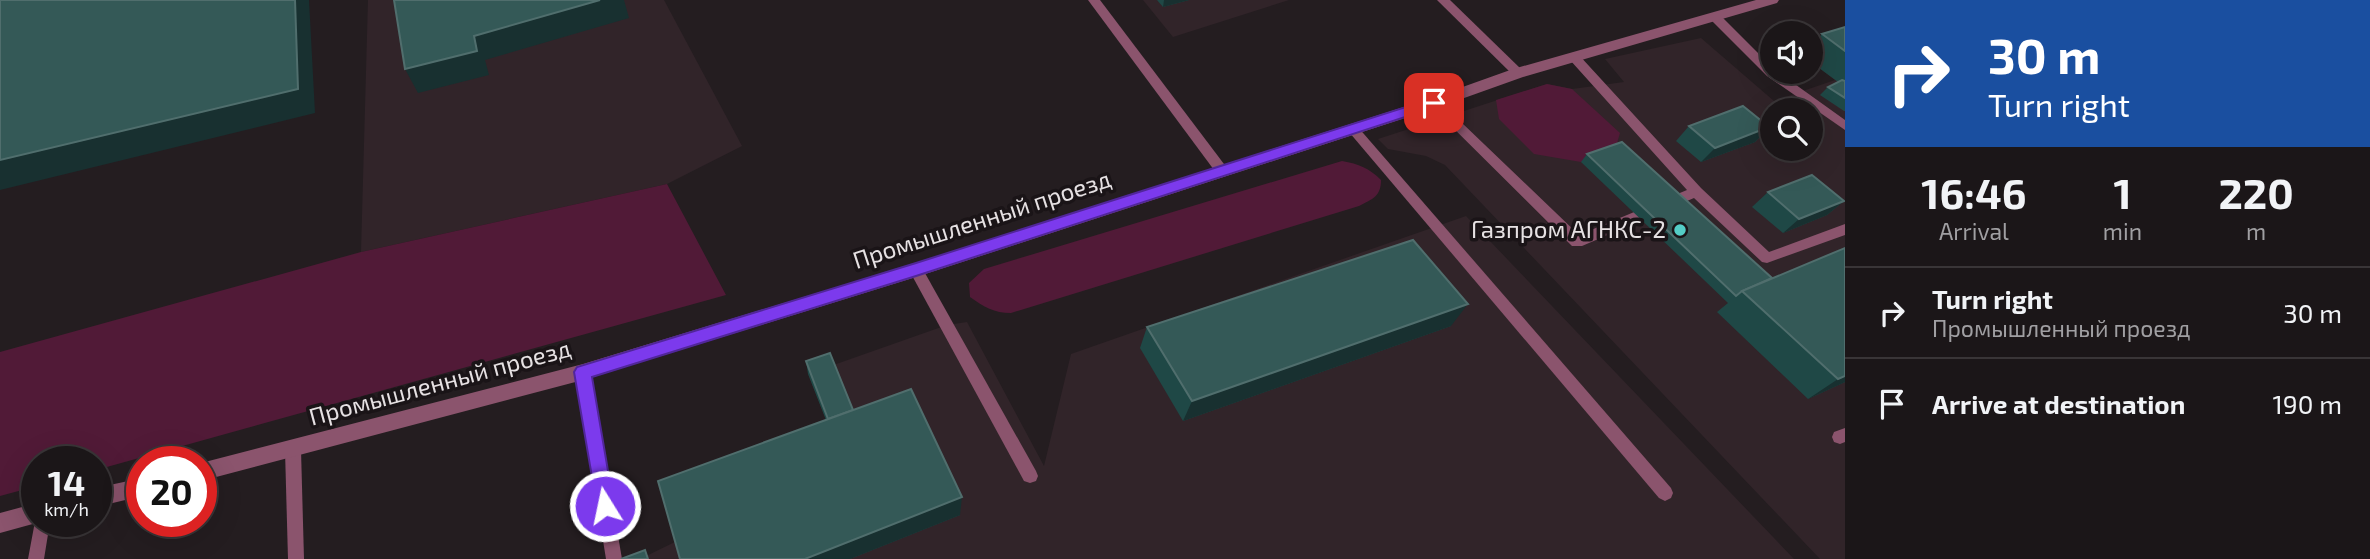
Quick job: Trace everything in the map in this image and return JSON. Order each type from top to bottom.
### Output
[{"type":"street","name":"Промышленный проезд","points":[[217,468],[583,372],[916,270],[1434,103],[1518,73],[1772,0]]},
{"type":"street","points":[[0,523],[21,517]]},
{"type":"lane","points":[[1094,0],[1222,171]]},
{"type":"lane","points":[[1443,0],[1518,73]]},
{"type":"lane","points":[[1716,18],[1772,73],[1845,126]]},
{"type":"lane","points":[[1574,57],[1696,192],[1767,258],[1845,229]]},
{"type":"lane","points":[[1434,103],[1577,242],[1696,192]]},
{"type":"lane","points":[[1353,129],[1665,493]]},
{"type":"lane","points":[[916,270],[1030,475]]},
{"type":"lane","points":[[583,372],[614,559]]},
{"type":"lane","points":[[293,450],[296,559]]},
{"type":"lane","points":[[36,559],[40,537]]},
{"type":"shaded area","points":[[368,0],[664,0],[742,146],[667,184],[361,252]]},
{"type":"shaded area","points":[[1143,0],[1289,0],[1173,37]]},
{"type":"shaded area","points":[[1701,38],[1771,98],[1760,98],[1760,161],[1823,161],[1823,98],[1783,98],[1835,80],[1823,71],[1823,48],[1845,41],[1845,559],[1820,559],[1445,165],[1426,156],[1388,149],[1378,139],[1547,84],[1572,89],[1624,82],[1605,59]]},
{"type":"shaded area","points":[[1547,84],[1572,89],[1620,133],[1615,150],[1581,162],[1534,154],[1499,119],[1496,100]]},
{"type":"shaded area","points":[[1342,161],[1363,167],[1381,180],[1380,190],[1375,196],[1359,206],[1011,313],[989,309],[970,297],[969,283],[984,269]]},
{"type":"shaded area","points":[[667,184],[726,295],[182,446],[126,446],[126,462],[112,466],[112,446],[21,446],[21,490],[0,496],[0,352],[361,252]]},
{"type":"shaded area","points":[[1466,216],[1794,559],[640,559],[679,540],[833,438],[808,374],[947,325],[967,322],[1044,466],[1071,354]]},
{"type":"building","points":[[0,0],[295,0],[298,89],[0,160]]},
{"type":"building","points":[[394,0],[600,0],[474,36],[477,51],[405,69]]},
{"type":"building","points":[[1845,27],[1845,51],[1823,35]]},
{"type":"building","points":[[1845,81],[1845,98],[1828,87]]},
{"type":"building","points":[[1743,106],[1760,120],[1760,130],[1715,148],[1689,126]]},
{"type":"building","points":[[1622,142],[1772,278],[1736,296],[1587,154]]},
{"type":"building","points":[[1812,175],[1844,201],[1799,219],[1768,192]]},
{"type":"building","points":[[1413,240],[1468,304],[1192,401],[1147,327]]},
{"type":"building","points":[[1845,248],[1845,376],[1838,379],[1742,291]]},
{"type":"building","points":[[830,353],[853,410],[828,419],[806,361]]},
{"type":"building","points":[[911,389],[962,497],[805,559],[680,559],[658,481]]},
{"type":"building","points":[[645,550],[648,559],[621,559]]},
{"type":"place","name":"Газпром АГНКС-2","points":[[1680,230]]},
{"type":"route","points":[[605,506],[583,372],[916,270],[1434,103]]}]
